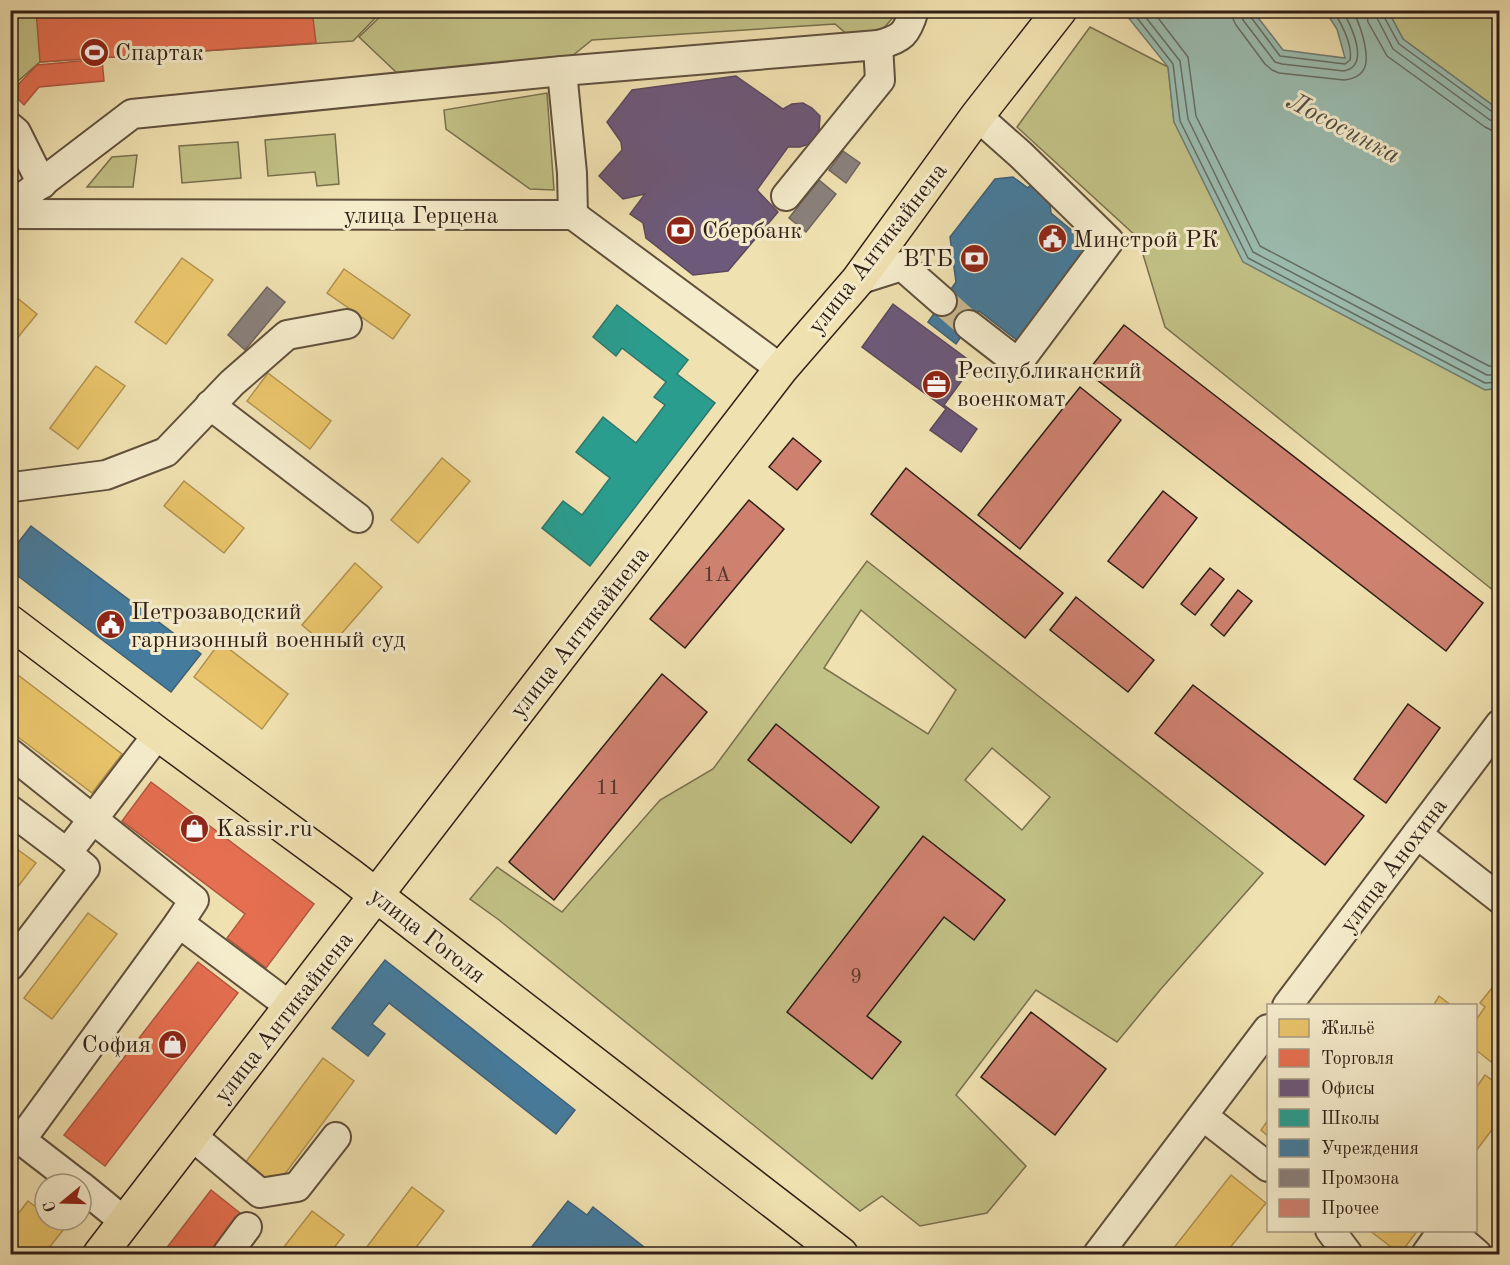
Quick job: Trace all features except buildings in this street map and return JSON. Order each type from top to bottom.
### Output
[{"type":"main road","name":"улица Антикайнена","points":[[100,1254],[781,369],[858,280],[977,116],[1060,10]]},
{"type":"main road","name":"улица Гоголя","points":[[10,622],[376,896],[841,1254]]},
{"type":"street","points":[[10,207],[132,114],[562,71],[878,45],[895,41],[909,28],[914,10]]},
{"type":"street","points":[[786,196],[880,80],[878,45]]},
{"type":"street","points":[[562,71],[572,173],[573,215],[781,369]]},
{"type":"street","points":[[969,325],[1018,363],[1110,241],[977,116]]},
{"type":"street","points":[[10,127],[16,132],[42,184]]},
{"type":"street","name":"улица Герцена","points":[[10,214],[573,215]]},
{"type":"street","points":[[858,280],[902,266],[942,301]]},
{"type":"street","points":[[11,488],[106,475],[166,452],[232,383],[287,335],[347,324]]},
{"type":"street","points":[[210,405],[358,518]]},
{"type":"street","name":"улица Анохина","points":[[1288,1004],[1500,724]]},
{"type":"street","points":[[67,853],[158,734]]},
{"type":"street","points":[[10,753],[194,900],[14,1144],[59,1172]]},
{"type":"street","points":[[10,810],[85,868],[10,966]]},
{"type":"street","points":[[1417,834],[1500,899]]},
{"type":"street","points":[[179,923],[291,1007]]},
{"type":"street","points":[[1098,1254],[1267,1033]]},
{"type":"street","points":[[1203,1116],[1267,1165]]},
{"type":"street","points":[[192,1136],[260,1193],[297,1187],[336,1137]]},
{"type":"street","points":[[93,1196],[125,1222]]},
{"type":"street","points":[[227,1254],[247,1227]]},
{"type":"street","points":[[1332,1232],[1348,1254]]},
{"type":"street","points":[[1426,1254],[1442,1232]]},
{"type":"street","points":[[1451,1232],[1477,1254]]},
{"type":"shaded area","name":"Спартак","points":[[11,11],[382,11],[353,41],[40,62],[11,87]]},
{"type":"shaded area","points":[[386,11],[899,11],[881,31],[849,36],[835,24],[592,40],[572,56],[397,73],[359,37]]},
{"type":"shaded area","points":[[1388,11],[1499,11],[1499,110],[1403,39]]},
{"type":"shaded area","points":[[1090,27],[1168,67],[1174,122],[1485,389],[1499,388],[1499,595],[1165,327],[1138,238],[1017,127]]},
{"type":"shaded area","points":[[547,93],[554,190],[530,189],[446,129],[444,110]]},
{"type":"shaded area","points":[[335,134],[339,184],[317,186],[315,172],[268,176],[265,140]]},
{"type":"shaded area","points":[[238,142],[241,178],[182,183],[179,146]]},
{"type":"shaded area","points":[[137,155],[133,187],[87,187],[112,157]]},
{"type":"shaded area","points":[[867,561],[1263,873],[1117,1042],[1036,990],[956,1095],[1026,1166],[987,1213],[920,1226],[882,1196],[860,1211],[470,899],[497,867],[562,912],[660,800],[713,769]],"holes":[[[861,610],[956,690],[928,734],[824,668]],[[992,748],[1050,797],[1022,830],[965,780]]]},
{"type":"water","name":"Лососинка","points":[[1123,11],[1253,11],[1283,50],[1345,58],[1337,29],[1325,11],[1388,11],[1403,39],[1499,110],[1499,388],[1485,390],[1243,262],[1174,122],[1168,67]]},
{"type":"tunnel","points":[[942,301],[969,325]]},
{"type":"place","name":"Спартак","points":[[94,52]]},
{"type":"place","name":"Сбербанк","points":[[681,230]]},
{"type":"place","name":"Минстрой РК","points":[[1052,239]]},
{"type":"place","name":"ВТБ","points":[[974,258]]},
{"type":"place","name":"Республиканский военкомат","points":[[936,384]]},
{"type":"place","name":"Петрозаводский гарнизонный военный суд","points":[[110,625]]},
{"type":"place","name":"Kassir.ru","points":[[195,828]]},
{"type":"place","name":"София","points":[[172,1044]]}]
